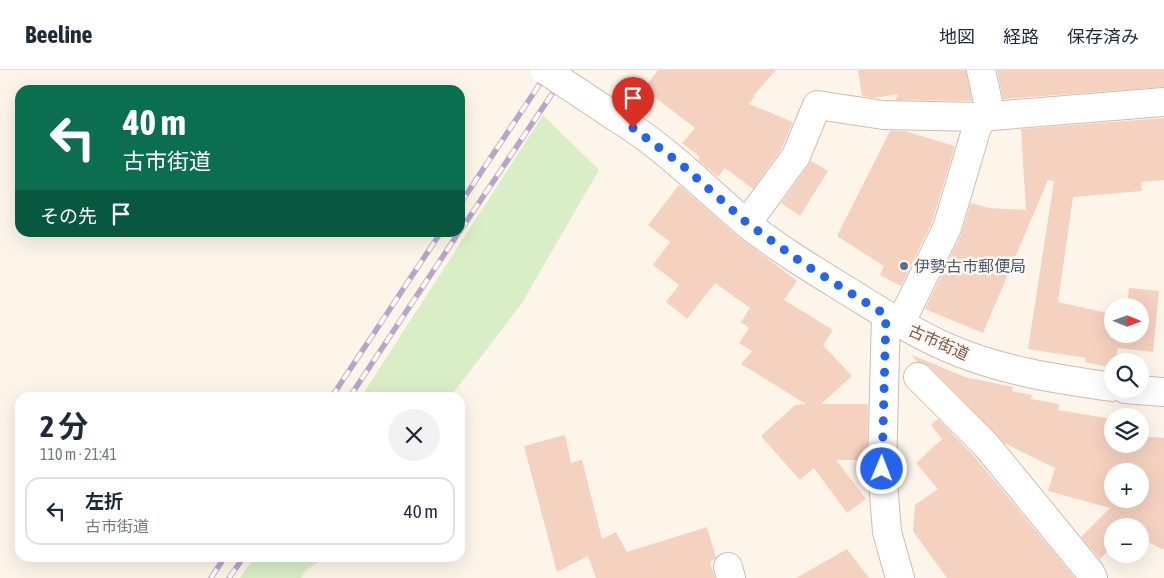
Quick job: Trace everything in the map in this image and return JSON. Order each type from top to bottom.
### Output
[{"type":"street","name":"古市街道","points":[[545,70],[633,128],[682,165],[747,223],[804,264],[893,320],[945,347],[974,357],[1035,374],[1104,386]]},
{"type":"street","points":[[900,578],[887,532],[882,469],[893,320],[947,228],[989,107],[981,70]]},
{"type":"street","points":[[747,223],[796,156],[817,104],[883,115],[984,117],[1164,102]]},
{"type":"street","points":[[918,377],[986,445],[1043,512],[1093,578]]},
{"type":"street","points":[[1149,391],[1164,392]]},
{"type":"green space","points":[[543,115],[599,170],[522,303],[454,392],[364,392],[465,237]]},
{"type":"green space","points":[[251,562],[319,562],[306,570],[301,578],[240,578]]},
{"type":"building","points":[[658,70],[776,70],[754,95],[749,104],[793,122],[782,148],[753,189],[725,168],[718,177],[698,160],[700,157],[682,143],[695,128],[644,89]]},
{"type":"building","points":[[858,70],[966,70],[972,101],[895,100],[899,94],[874,98],[862,96]]},
{"type":"building","points":[[997,70],[1164,70],[1164,87],[1003,99]]},
{"type":"building","points":[[1164,118],[1164,180],[1141,182],[1142,191],[1073,197],[1058,302],[1104,312],[1104,343],[1149,343],[1149,298],[1128,298],[1129,288],[1159,291],[1153,352],[1118,348],[1117,353],[1104,353],[1104,366],[1085,362],[1086,358],[1028,349],[1054,181],[1048,180],[983,333],[925,309],[961,235],[971,203],[989,208],[1026,210],[1021,129]]},
{"type":"building","points":[[890,131],[904,131],[955,146],[932,222],[901,286],[880,275],[884,266],[837,236]]},
{"type":"building","points":[[811,161],[828,171],[800,216],[781,203]]},
{"type":"building","points":[[679,185],[736,235],[797,281],[784,300],[833,330],[823,345],[852,376],[821,404],[868,404],[867,460],[836,460],[866,499],[847,513],[814,468],[800,480],[761,436],[795,405],[806,404],[741,364],[752,351],[739,343],[749,328],[741,322],[750,308],[715,283],[687,319],[666,302],[679,285],[653,265],[670,242],[648,225]]},
{"type":"building","points":[[912,355],[965,377],[1013,387],[1012,391],[1032,395],[1031,399],[1059,404],[1058,410],[1104,418],[1104,453],[1149,453],[1149,437],[1164,438],[1164,550],[1149,542],[1149,518],[1104,518],[1104,555],[1100,559],[1081,537],[1110,508],[1149,508],[1149,463],[1104,463],[1104,506],[1048,491],[1055,468],[1004,443],[929,366],[917,362]]},
{"type":"building","points":[[938,419],[974,456],[1075,578],[947,578],[913,531],[915,505],[938,489],[916,463],[942,439],[931,425]]},
{"type":"building","points":[[565,435],[571,463],[582,460],[602,539],[616,532],[627,552],[707,527],[716,558],[710,562],[715,578],[596,578],[588,556],[557,572],[524,446]]},
{"type":"building","points":[[847,549],[869,578],[796,578]]},
{"type":"railway","points":[[465,196],[549,70]]},
{"type":"railway","points":[[465,224],[568,70]]},
{"type":"railway","points":[[335,392],[438,237]]},
{"type":"railway","points":[[353,392],[456,237]]},
{"type":"railway","points":[[211,578],[221,562]]},
{"type":"railway","points":[[229,578],[240,562]]},
{"type":"place","name":"伊勢古市郵便局","points":[[904,266]]},
{"type":"route","points":[[633,128],[682,165],[747,223],[804,264],[886,315],[882,469]]}]
